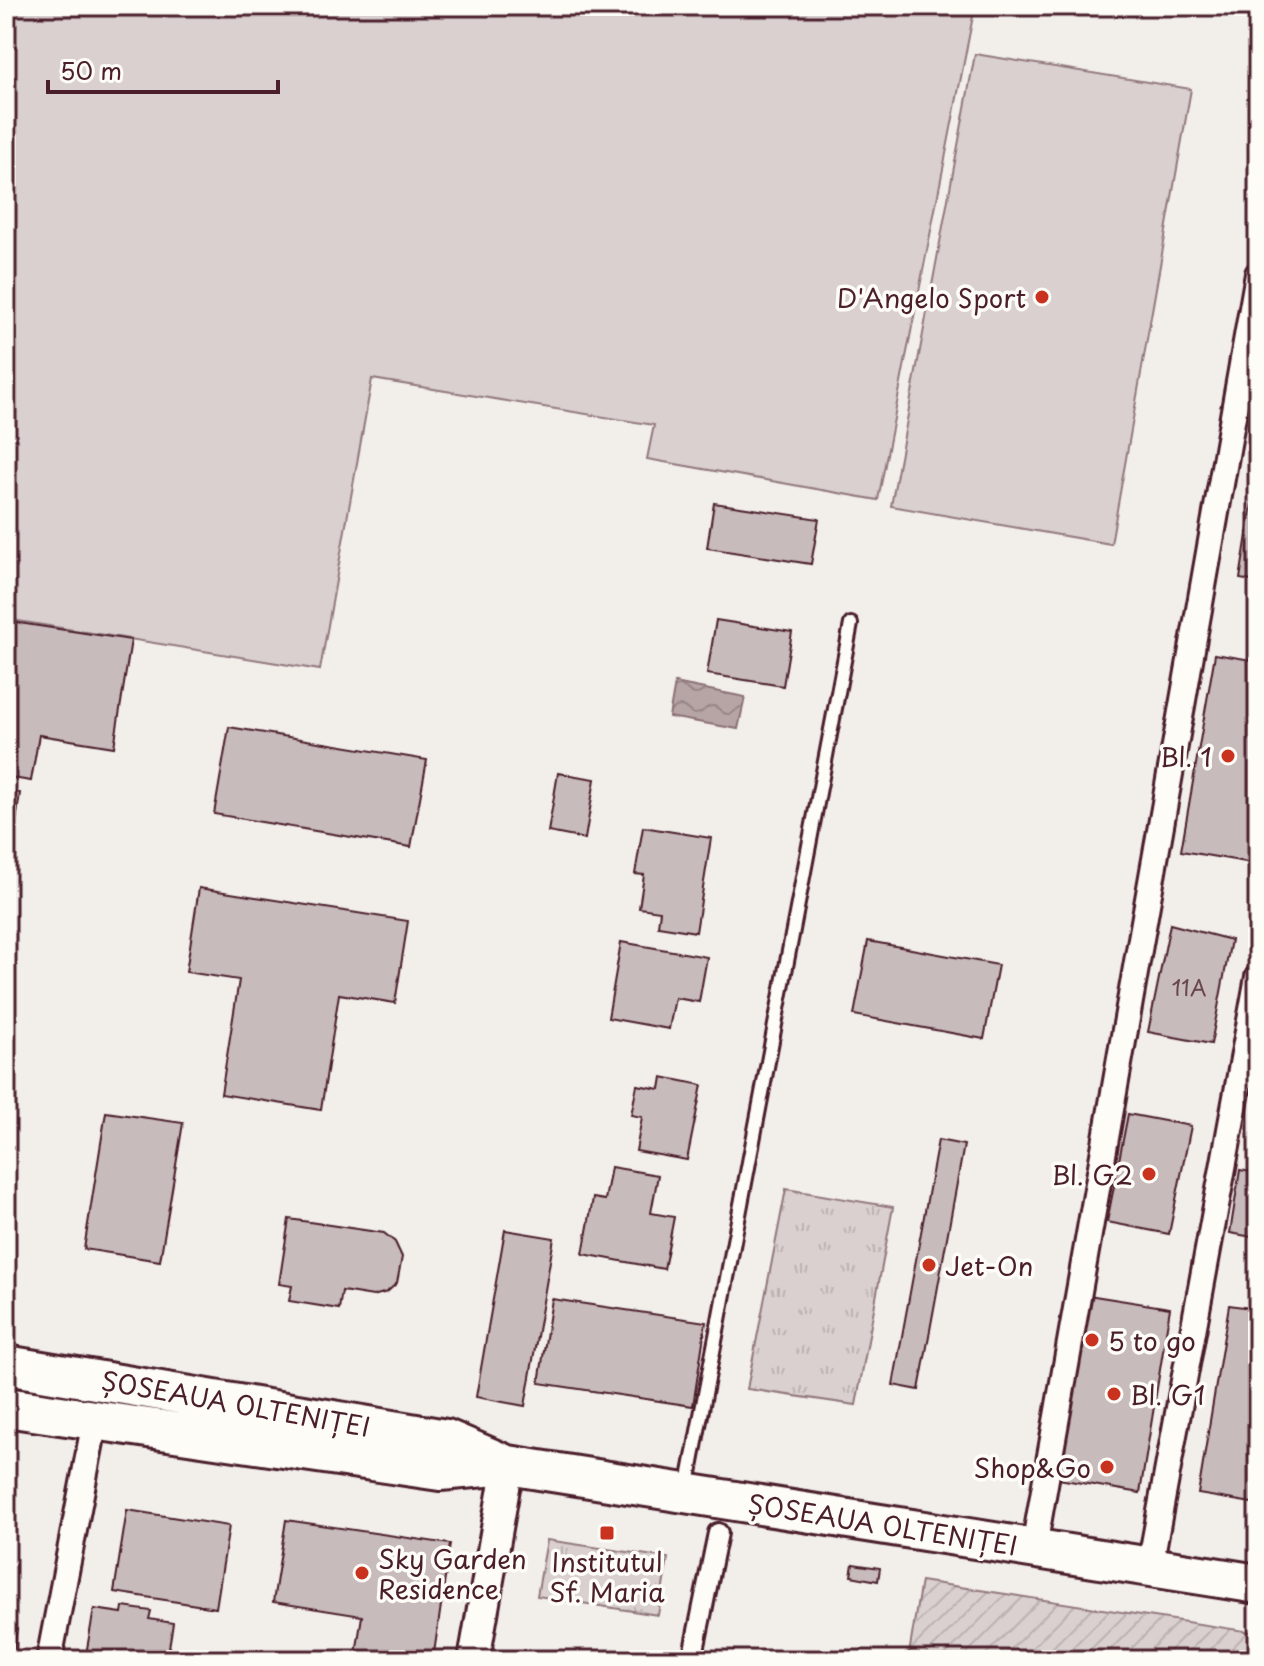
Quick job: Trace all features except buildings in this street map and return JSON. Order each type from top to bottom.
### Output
[{"type":"main road","name":"ȘOSEAUA OLTENIȚEI","points":[[6,1365],[446,1439],[508,1465],[1258,1584]]},
{"type":"main road","name":"ȘOSEAUA OLTENIȚEI","points":[[6,1407],[440,1471],[508,1465]]},
{"type":"street","points":[[1034,1547],[1258,274]]},
{"type":"street","points":[[1150,1566],[1258,977]]},
{"type":"street","points":[[49,1660],[95,1421]]},
{"type":"street","points":[[474,1660],[508,1465]]},
{"type":"street","points":[[692,1660],[718,1533]]},
{"type":"lane","points":[[686,1493],[851,624]]},
{"type":"green space","points":[[6,6],[975,6],[878,500],[647,459],[654,425],[372,379],[320,670],[6,619]]},
{"type":"green space","name":"D'Angelo Sport","points":[[975,54],[1191,89],[1111,544],[891,506]]},
{"type":"green space","points":[[786,1189],[893,1207],[856,1405],[747,1389]]},
{"type":"green space","points":[[547,1540],[668,1558],[658,1615],[537,1596]]},
{"type":"green space","points":[[921,1581],[1258,1633],[1258,1660],[908,1660]]},
{"type":"water","points":[[675,683],[745,697],[738,729],[669,717]]},
{"type":"place","name":"D'Angelo Sport","points":[[1042,297]]},
{"type":"place","name":"Bl. 1","points":[[1228,756]]},
{"type":"place","name":"Bl. G2","points":[[1149,1174]]},
{"type":"place","name":"Jet-On","points":[[929,1265]]},
{"type":"place","name":"5 to go","points":[[1092,1340]]},
{"type":"place","name":"Bl. G1","points":[[1114,1394]]},
{"type":"place","name":"Shop&Go","points":[[1107,1467]]},
{"type":"place","name":"Institutul Sf. Maria","points":[[607,1533]]},
{"type":"place","name":"Sky Garden Residence","points":[[362,1573]]}]
